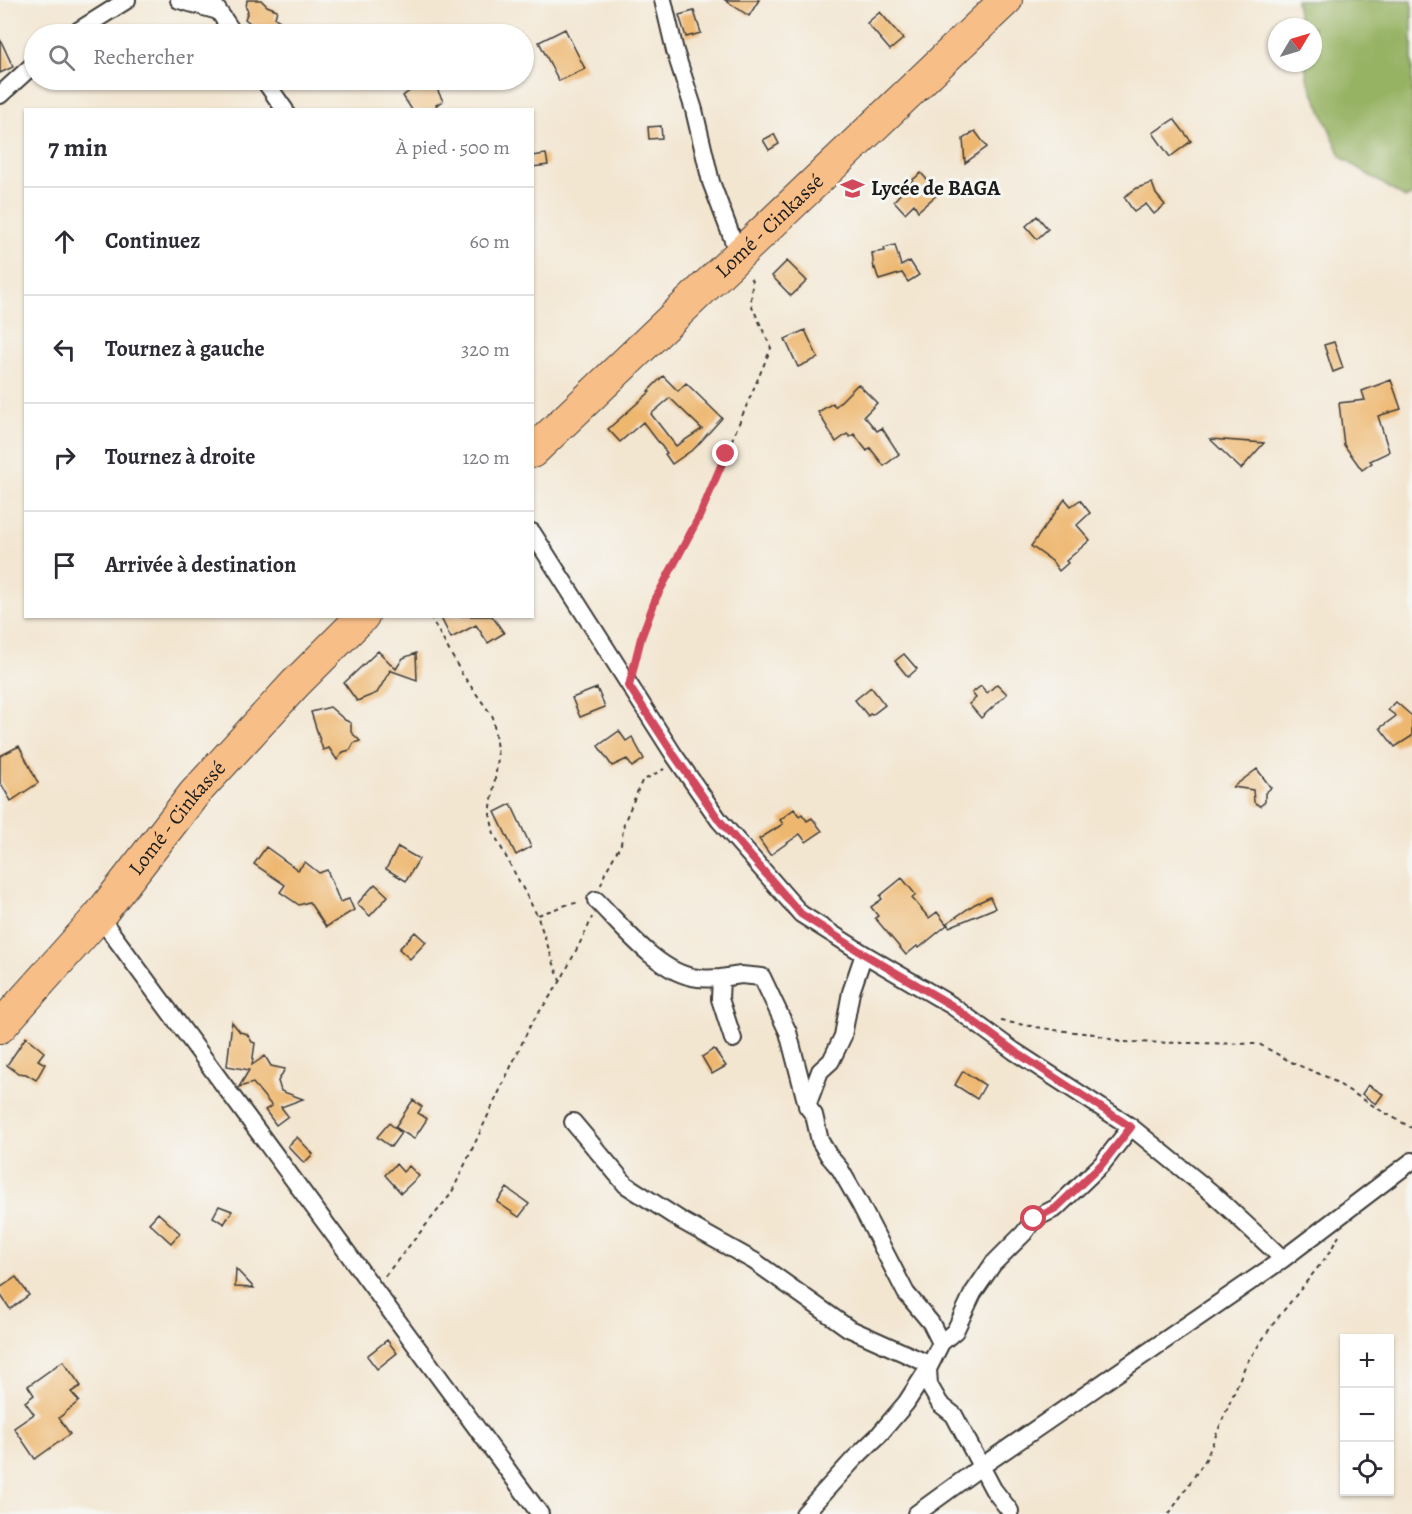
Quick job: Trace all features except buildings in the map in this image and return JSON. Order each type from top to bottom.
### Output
[{"type":"highway","name":"Lomé - Cinkassé","points":[[534,450],[1006,0]]},
{"type":"highway","name":"Lomé - Cinkassé","points":[[0,1027],[99,916],[194,794],[295,684],[361,618]]},
{"type":"street","points":[[89,24],[127,0]]},
{"type":"street","points":[[179,0],[215,5],[227,24]]},
{"type":"street","points":[[663,0],[675,51],[694,110],[711,182],[738,256]]},
{"type":"street","points":[[0,95],[24,73]]},
{"type":"street","points":[[271,90],[284,108]]},
{"type":"street","points":[[534,535],[629,686],[719,820],[801,914],[951,1005],[1014,1051],[1131,1127],[1212,1193],[1282,1259]]},
{"type":"street","points":[[596,900],[642,949],[678,972],[697,978],[741,975],[762,977],[788,1032],[807,1106],[814,1114],[820,1141],[861,1204],[906,1293],[932,1323],[941,1343]]},
{"type":"street","points":[[99,916],[540,1514]]},
{"type":"street","points":[[807,1106],[820,1071],[831,1061],[843,1036],[851,992],[864,954]]},
{"type":"street","points":[[721,978],[720,999],[733,1039]]},
{"type":"street","points":[[573,1122],[626,1185],[682,1221],[754,1262],[848,1328],[924,1362],[928,1370],[929,1385],[940,1404],[954,1415],[993,1489],[1010,1511]]},
{"type":"street","points":[[804,1514],[878,1437],[906,1403],[928,1370],[941,1343],[955,1331],[973,1293],[993,1264],[1024,1233],[1034,1219],[1056,1208],[1102,1164],[1131,1127]]},
{"type":"street","points":[[916,1514],[1282,1259],[1412,1161]]},
{"type":"path","points":[[629,686],[641,638],[656,598],[700,515],[771,348],[752,304],[752,281],[738,256]]},
{"type":"path","points":[[431,618],[462,674],[493,717],[498,758],[490,814],[494,834],[537,915],[560,982]]},
{"type":"path","points":[[374,1290],[451,1194],[531,1024],[560,982],[588,927],[605,873],[621,844],[624,823],[642,781],[667,768],[674,755]]},
{"type":"path","points":[[537,915],[566,904],[596,900]]},
{"type":"path","points":[[994,1019],[1055,1030],[1094,1034],[1120,1042],[1259,1044],[1293,1063],[1329,1078],[1412,1128]]},
{"type":"path","points":[[1169,1514],[1206,1459],[1246,1364],[1273,1324],[1327,1256],[1358,1202]]},
{"type":"green space","points":[[1296,0],[1412,0],[1412,196],[1405,198],[1342,158],[1307,78],[1306,72],[1322,72],[1322,18],[1299,18]]},
{"type":"place","name":"Lycée de BAGA","points":[[853,188]]},
{"type":"route","points":[[726,454],[700,515],[656,598],[641,638],[629,686],[719,820],[801,914],[951,1005],[1014,1051],[1131,1127],[1102,1164],[1056,1208],[1034,1219]]}]
